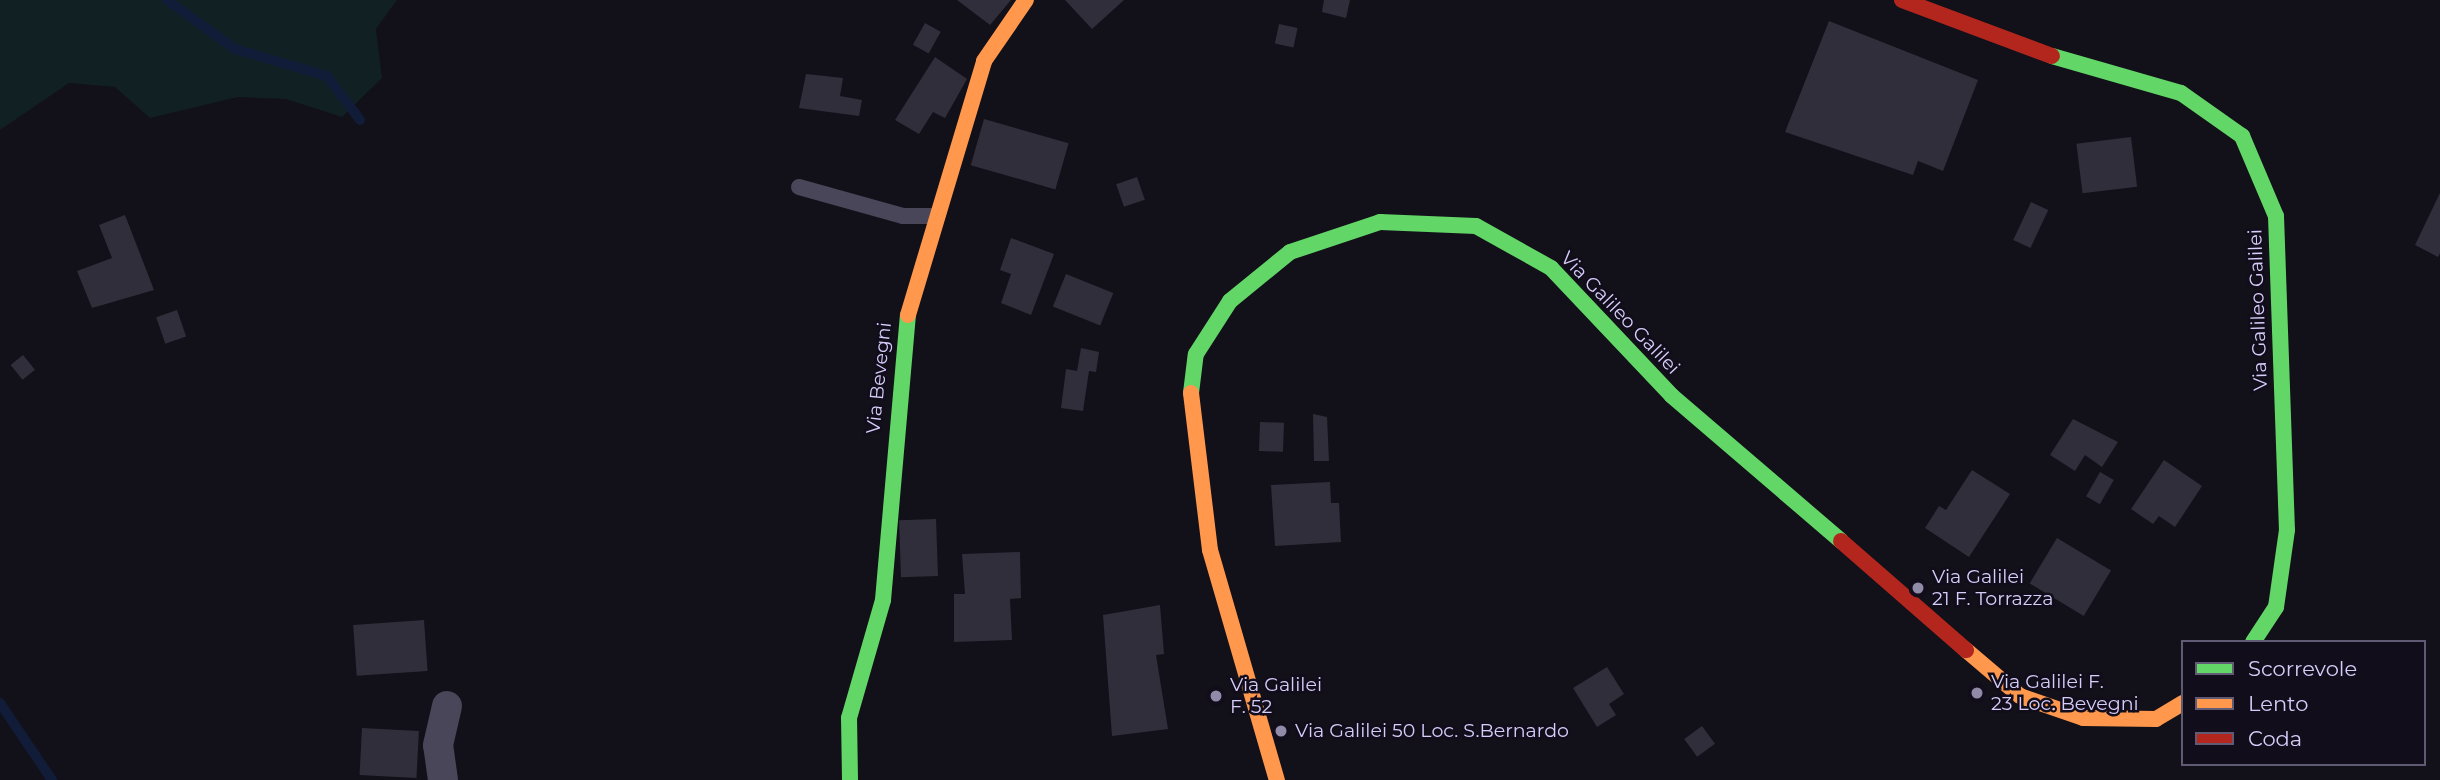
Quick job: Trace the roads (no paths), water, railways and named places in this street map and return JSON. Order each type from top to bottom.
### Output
[{"type":"main road","name":"Via Bevegni","points":[[850,780],[849,718],[883,600],[910,294],[931,216],[984,61],[1026,0]]},
{"type":"main road","name":"Via Galileo Galilei","points":[[1902,0],[2008,43],[2181,93],[2242,136],[2276,216],[2287,530],[2276,607],[2254,640]]},
{"type":"main road","name":"Via Galileo Galilei","points":[[1277,780],[1210,550],[1189,412],[1196,354],[1230,301],[1290,252],[1380,222],[1476,226],[1551,268],[1672,396],[2020,696],[2083,718],[2156,719],[2181,704]]},
{"type":"street","points":[[443,780],[438,745],[447,706]]},
{"type":"lane","points":[[799,187],[903,216],[931,216]]},
{"type":"waterway","points":[[167,0],[235,49],[327,76],[360,120]]},
{"type":"waterway","points":[[0,703],[52,780]]},
{"type":"place","name":"Via Galilei 21 F. Torrazza","points":[[1918,588]]},
{"type":"place","name":"Via Galilei F. 23 Loc. Bevegni","points":[[1977,693]]},
{"type":"place","name":"Via Galilei F. 52","points":[[1216,696]]},
{"type":"place","name":"Via Galilei 50 Loc. S.Bernardo","points":[[1281,731]]}]
